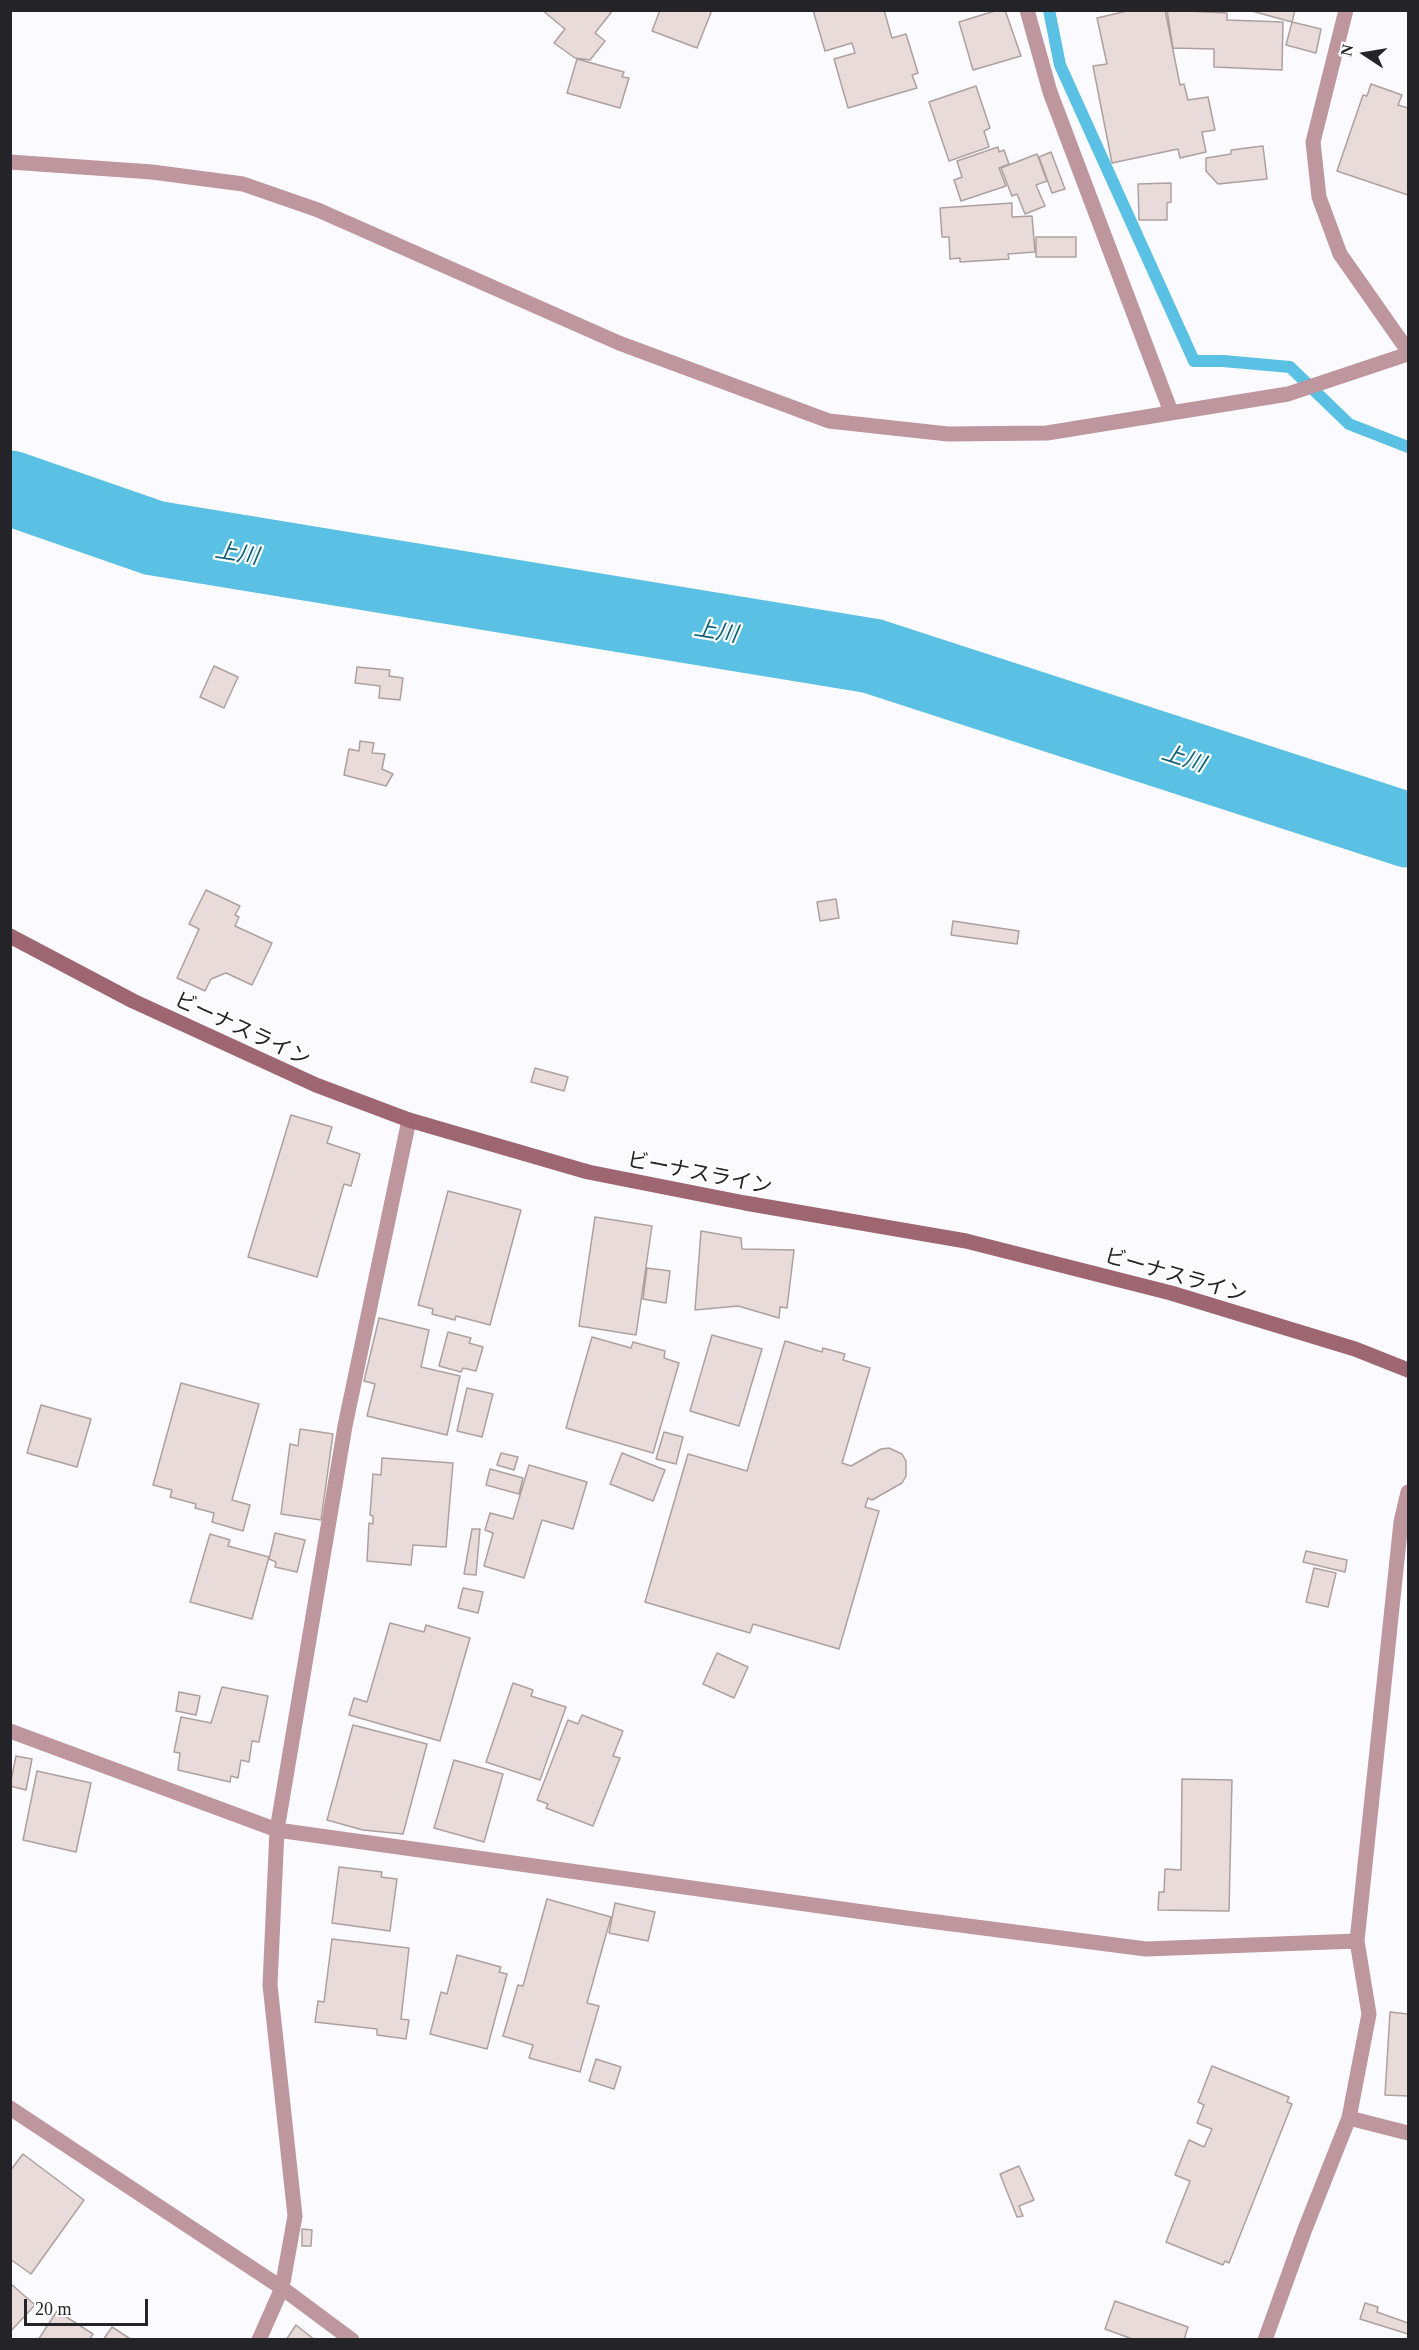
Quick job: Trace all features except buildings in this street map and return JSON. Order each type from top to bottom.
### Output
[{"type":"main road","name":"ビーナスライン","points":[[10,936],[133,1001],[316,1085],[409,1120],[588,1172],[745,1203],[978,1243],[1171,1293],[1355,1349],[1408,1370]]},
{"type":"street","points":[[1027,10],[1050,92],[1171,412]]},
{"type":"street","points":[[10,162],[152,172],[243,184],[318,210],[619,343],[829,420],[948,434],[1047,433],[1288,394],[1408,352],[1340,254],[1319,197],[1313,142],[1346,10]]},
{"type":"street","points":[[259,2340],[282,2288],[295,2216],[270,1985],[277,1830],[345,1426],[409,1120]]},
{"type":"street","points":[[1265,2340],[1305,2229],[1350,2118],[1369,2014],[1357,1941],[1401,1522],[1408,1492]]},
{"type":"street","points":[[10,1731],[277,1830],[906,1918],[1146,1949],[1357,1941]]},
{"type":"street","points":[[10,2108],[282,2288],[352,2340]]},
{"type":"street","points":[[1350,2118],[1408,2133]]},
{"type":"waterway","points":[[1049,10],[1060,65],[1194,361],[1223,361],[1290,367],[1349,424],[1408,447]]},
{"type":"waterway","name":"上川","points":[[10,488],[154,538],[872,656],[1408,830]]}]
